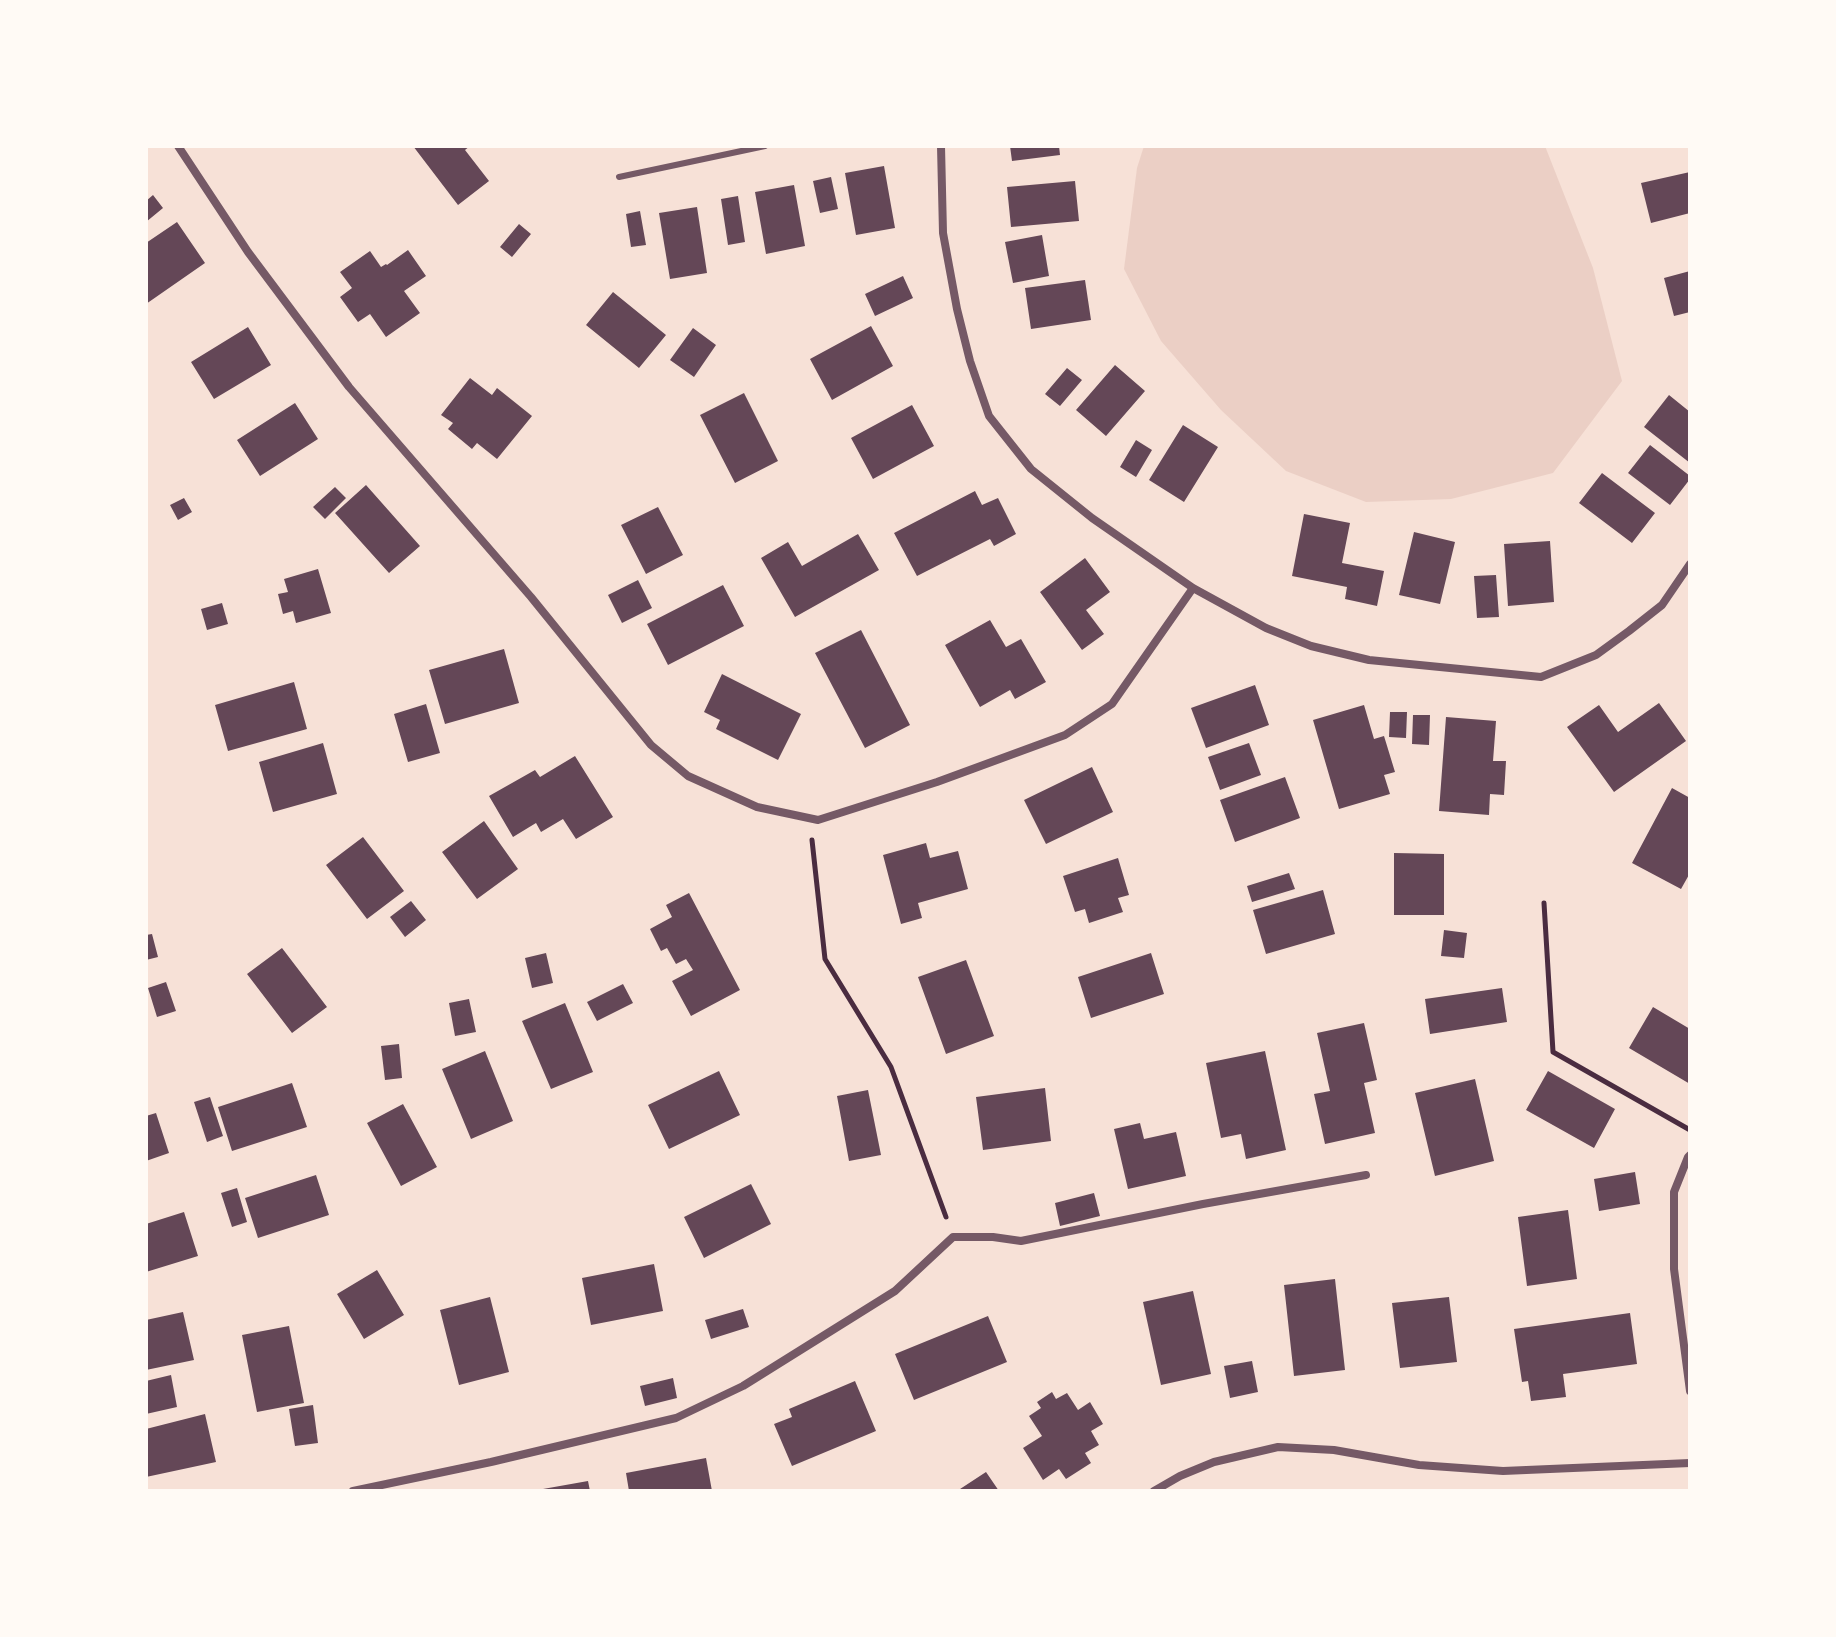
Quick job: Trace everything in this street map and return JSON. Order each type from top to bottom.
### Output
[{"type":"street","points":[[178,146],[248,252],[349,387],[531,597],[651,745],[688,776],[724,793],[757,807],[818,820],[949,778],[1065,735],[1112,704],[1193,588]]},
{"type":"street","points":[[941,146],[943,233],[970,361],[989,416],[1031,469],[1092,518],[1193,588],[1266,628],[1311,646],[1369,660],[1541,677],[1596,655],[1629,631],[1662,605],[1690,564]]},
{"type":"street","points":[[1690,1155],[1674,1192],[1674,1269],[1690,1391]]},
{"type":"street","points":[[353,1491],[676,1418],[743,1386],[895,1291],[953,1237],[1021,1241],[1366,1175]]},
{"type":"street","points":[[1154,1491],[1214,1462],[1278,1447],[1334,1450],[1419,1465],[1503,1471],[1690,1463]]},
{"type":"lane","points":[[619,177],[765,146]]},
{"type":"path","points":[[810,817],[825,959],[891,1067],[953,1237]]},
{"type":"path","points":[[1544,903],[1553,1052],[1690,1130]]},
{"type":"shaded area","points":[[1144,146],[1545,146],[1593,268],[1622,381],[1553,473],[1451,499],[1366,502],[1286,471],[1221,410],[1161,341],[1124,269],[1137,168]]},
{"type":"building","points":[[413,146],[470,146],[465,150],[489,181],[458,205]]},
{"type":"building","points":[[1010,146],[1059,146],[1060,155],[1012,161]]},
{"type":"building","points":[[884,166],[895,228],[856,235],[845,173]]},
{"type":"building","points":[[1690,172],[1690,213],[1651,223],[1641,183]]},
{"type":"building","points":[[831,177],[838,209],[820,213],[813,181]]},
{"type":"building","points":[[1075,181],[1079,221],[1011,227],[1007,187]]},
{"type":"building","points":[[794,185],[805,246],[766,254],[755,192]]},
{"type":"building","points":[[153,195],[163,208],[146,222],[146,201]]},
{"type":"building","points":[[738,196],[745,242],[728,245],[721,199]]},
{"type":"building","points":[[697,207],[707,273],[670,279],[659,213]]},
{"type":"building","points":[[640,211],[646,245],[631,247],[626,214]]},
{"type":"building","points":[[177,222],[205,263],[146,304],[146,243]]},
{"type":"building","points":[[519,224],[531,234],[512,257],[500,247]]},
{"type":"building","points":[[1042,235],[1049,276],[1013,283],[1005,242]]},
{"type":"building","points":[[408,250],[426,276],[404,291],[420,313],[386,337],[370,314],[358,322],[340,297],[352,288],[340,272],[370,251],[381,267]]},
{"type":"building","points":[[1690,271],[1690,312],[1674,316],[1664,278]]},
{"type":"building","points":[[903,276],[913,298],[875,316],[865,294]]},
{"type":"building","points":[[1085,280],[1091,320],[1031,329],[1025,288]]},
{"type":"building","points":[[613,292],[666,335],[639,368],[586,325]]},
{"type":"building","points":[[871,326],[893,366],[832,400],[810,359]]},
{"type":"building","points":[[248,327],[271,365],[214,399],[191,362]]},
{"type":"building","points":[[693,328],[716,345],[694,377],[670,360]]},
{"type":"building","points":[[1115,365],[1145,391],[1106,436],[1076,410]]},
{"type":"building","points":[[1067,368],[1082,380],[1060,406],[1045,394]]},
{"type":"building","points":[[470,378],[492,395],[497,388],[532,416],[497,459],[477,443],[472,449],[448,429],[453,423],[441,415]]},
{"type":"building","points":[[744,393],[778,461],[735,483],[700,415]]},
{"type":"building","points":[[1669,395],[1690,412],[1690,463],[1644,427]]},
{"type":"building","points":[[295,403],[318,439],[260,476],[237,440]]},
{"type":"building","points":[[912,405],[934,446],[873,479],[851,438]]},
{"type":"building","points":[[1183,425],[1218,447],[1184,502],[1149,480]]},
{"type":"building","points":[[1136,440],[1152,450],[1136,477],[1120,467]]},
{"type":"building","points":[[1650,445],[1690,476],[1670,505],[1628,473]]},
{"type":"building","points":[[1602,473],[1655,513],[1632,543],[1579,503]]},
{"type":"building","points":[[366,485],[420,546],[389,573],[335,513]]},
{"type":"building","points":[[335,487],[346,498],[325,519],[313,507]]},
{"type":"building","points":[[975,491],[982,505],[998,498],[1016,534],[994,546],[990,539],[917,576],[894,533]]},
{"type":"building","points":[[184,498],[192,512],[178,520],[170,505]]},
{"type":"building","points":[[658,507],[683,555],[646,574],[621,525]]},
{"type":"building","points":[[1304,514],[1350,523],[1342,563],[1384,571],[1377,606],[1345,599],[1347,587],[1292,576]]},
{"type":"building","points":[[1414,532],[1455,542],[1440,604],[1399,595]]},
{"type":"building","points":[[858,534],[879,570],[795,617],[761,558],[788,542],[802,566]]},
{"type":"building","points":[[1550,541],[1554,602],[1508,606],[1504,544]]},
{"type":"building","points":[[1085,558],[1110,592],[1086,610],[1104,634],[1082,650],[1040,592]]},
{"type":"building","points":[[318,569],[331,613],[296,623],[293,611],[283,614],[278,594],[288,592],[284,579]]},
{"type":"building","points":[[1496,575],[1499,617],[1477,618],[1474,576]]},
{"type":"building","points":[[638,580],[652,608],[622,623],[608,595]]},
{"type":"building","points":[[723,585],[744,626],[668,665],[647,624]]},
{"type":"building","points":[[222,603],[228,624],[207,630],[201,609]]},
{"type":"building","points":[[990,620],[1006,647],[1021,639],[1046,682],[1015,699],[1010,690],[980,707],[945,645]]},
{"type":"building","points":[[861,630],[910,725],[865,748],[815,653]]},
{"type":"building","points":[[504,649],[519,703],[445,724],[429,670]]},
{"type":"building","points":[[722,674],[801,714],[778,760],[716,729],[720,720],[704,712]]},
{"type":"building","points":[[294,682],[307,729],[228,751],[215,705]]},
{"type":"building","points":[[1255,685],[1269,725],[1206,748],[1191,708]]},
{"type":"building","points":[[1659,703],[1686,741],[1614,792],[1567,727],[1599,705],[1618,732]]},
{"type":"building","points":[[426,704],[440,753],[408,762],[394,714]]},
{"type":"building","points":[[1364,705],[1374,739],[1384,736],[1395,772],[1384,775],[1390,794],[1339,809],[1313,720]]},
{"type":"building","points":[[1390,712],[1407,712],[1406,738],[1389,737]]},
{"type":"building","points":[[1413,715],[1430,715],[1429,745],[1412,744]]},
{"type":"building","points":[[1446,717],[1496,721],[1493,761],[1506,761],[1504,795],[1490,794],[1489,815],[1439,811]]},
{"type":"building","points":[[323,743],[337,794],[273,812],[259,762]]},
{"type":"building","points":[[1249,743],[1261,775],[1220,790],[1208,757]]},
{"type":"building","points":[[575,756],[613,817],[576,839],[563,819],[541,832],[536,823],[513,837],[489,796],[535,770],[540,777]]},
{"type":"building","points":[[1092,767],[1113,812],[1046,844],[1024,800]]},
{"type":"building","points":[[1285,777],[1300,818],[1235,842],[1220,800]]},
{"type":"building","points":[[1672,788],[1690,798],[1690,873],[1681,889],[1632,863]]},
{"type":"building","points":[[484,821],[518,869],[477,899],[442,852]]},
{"type":"building","points":[[363,837],[404,891],[367,919],[326,865]]},
{"type":"building","points":[[926,843],[930,858],[958,851],[968,889],[918,903],[922,918],[901,924],[883,855]]},
{"type":"building","points":[[1394,853],[1444,854],[1444,915],[1394,915]]},
{"type":"building","points":[[1118,858],[1129,895],[1118,898],[1123,912],[1089,923],[1085,909],[1075,912],[1063,876]]},
{"type":"building","points":[[1289,873],[1295,889],[1252,902],[1247,886]]},
{"type":"building","points":[[1323,890],[1335,934],[1266,954],[1253,910]]},
{"type":"building","points":[[689,893],[740,990],[691,1016],[672,981],[693,970],[686,959],[676,964],[667,948],[661,951],[650,929],[672,917],[666,905]]},
{"type":"building","points":[[411,901],[426,920],[405,937],[390,917]]},
{"type":"building","points":[[1444,930],[1467,933],[1464,958],[1441,956]]},
{"type":"building","points":[[152,934],[158,957],[146,960],[146,935]]},
{"type":"building","points":[[282,948],[327,1007],[292,1033],[247,974]]},
{"type":"building","points":[[546,953],[553,983],[532,988],[525,958]]},
{"type":"building","points":[[1151,953],[1164,994],[1091,1018],[1078,977]]},
{"type":"building","points":[[966,960],[994,1036],[946,1054],[918,977]]},
{"type":"building","points":[[166,982],[176,1011],[157,1017],[148,988]]},
{"type":"building","points":[[623,984],[633,1003],[597,1021],[587,1002]]},
{"type":"building","points":[[1502,988],[1507,1022],[1430,1034],[1425,999]]},
{"type":"building","points":[[469,999],[476,1032],[455,1036],[449,1003]]},
{"type":"building","points":[[565,1003],[593,1072],[551,1089],[522,1021]]},
{"type":"building","points":[[1653,1007],[1690,1029],[1690,1084],[1629,1048]]},
{"type":"building","points":[[1364,1023],[1377,1080],[1364,1083],[1375,1133],[1325,1144],[1314,1094],[1330,1091],[1317,1033]]},
{"type":"building","points":[[399,1044],[402,1078],[385,1080],[381,1046]]},
{"type":"building","points":[[485,1051],[513,1121],[471,1139],[442,1069]]},
{"type":"building","points":[[1265,1051],[1286,1150],[1246,1159],[1241,1134],[1221,1138],[1206,1063]]},
{"type":"building","points":[[719,1071],[740,1115],[669,1149],[648,1105]]},
{"type":"building","points":[[1548,1071],[1615,1109],[1594,1148],[1526,1110]]},
{"type":"building","points":[[1475,1079],[1494,1161],[1435,1176],[1415,1093]]},
{"type":"building","points":[[292,1083],[307,1127],[232,1151],[218,1107]]},
{"type":"building","points":[[1045,1088],[1051,1141],[983,1150],[976,1097]]},
{"type":"building","points":[[868,1090],[881,1155],[849,1161],[837,1096]]},
{"type":"building","points":[[210,1097],[223,1136],[207,1142],[194,1102]]},
{"type":"building","points":[[403,1104],[437,1167],[401,1186],[367,1123]]},
{"type":"building","points":[[156,1113],[169,1153],[146,1161],[146,1116]]},
{"type":"building","points":[[1140,1123],[1144,1139],[1176,1132],[1186,1176],[1128,1189],[1114,1129]]},
{"type":"building","points":[[1635,1172],[1640,1204],[1599,1211],[1594,1179]]},
{"type":"building","points":[[316,1175],[329,1215],[258,1238],[245,1198]]},
{"type":"building","points":[[751,1184],[771,1224],[704,1258],[684,1217]]},
{"type":"building","points":[[237,1188],[247,1222],[232,1227],[221,1193]]},
{"type":"building","points":[[1094,1193],[1100,1216],[1060,1226],[1055,1203]]},
{"type":"building","points":[[1568,1210],[1577,1279],[1527,1286],[1518,1217]]},
{"type":"building","points":[[184,1212],[198,1256],[146,1272],[146,1224]]},
{"type":"building","points":[[654,1264],[663,1311],[591,1325],[582,1278]]},
{"type":"building","points":[[377,1270],[404,1315],[364,1339],[337,1294]]},
{"type":"building","points":[[1335,1279],[1345,1370],[1294,1376],[1284,1285]]},
{"type":"building","points":[[1193,1291],[1211,1374],[1161,1385],[1143,1302]]},
{"type":"building","points":[[490,1297],[509,1372],[459,1385],[440,1310]]},
{"type":"building","points":[[1449,1297],[1457,1362],[1400,1368],[1392,1303]]},
{"type":"building","points":[[743,1309],[749,1327],[711,1339],[705,1320]]},
{"type":"building","points":[[183,1312],[194,1360],[146,1370],[146,1320]]},
{"type":"building","points":[[1630,1313],[1637,1364],[1563,1374],[1566,1397],[1531,1401],[1528,1381],[1522,1382],[1514,1329]]},
{"type":"building","points":[[988,1316],[1007,1362],[914,1400],[895,1354]]},
{"type":"building","points":[[289,1326],[304,1403],[257,1412],[242,1335]]},
{"type":"building","points":[[1252,1361],[1258,1392],[1230,1398],[1224,1366]]},
{"type":"building","points":[[171,1375],[177,1407],[146,1414],[146,1381]]},
{"type":"building","points":[[673,1378],[677,1398],[645,1406],[640,1386]]},
{"type":"building","points":[[855,1381],[876,1431],[792,1466],[774,1424],[792,1417],[789,1409]]},
{"type":"building","points":[[1052,1392],[1056,1399],[1067,1393],[1078,1410],[1090,1402],[1103,1424],[1091,1431],[1099,1445],[1085,1453],[1091,1463],[1066,1479],[1059,1469],[1043,1480],[1023,1448],[1042,1436],[1029,1416],[1041,1408],[1037,1402]]},
{"type":"building","points":[[313,1405],[318,1443],[295,1446],[289,1409]]},
{"type":"building","points":[[205,1414],[216,1462],[146,1477],[146,1429]]},
{"type":"building","points":[[706,1458],[712,1491],[629,1491],[626,1473]]},
{"type":"building","points":[[986,1472],[999,1491],[957,1491]]},
{"type":"building","points":[[588,1481],[590,1491],[543,1491],[543,1489]]}]
